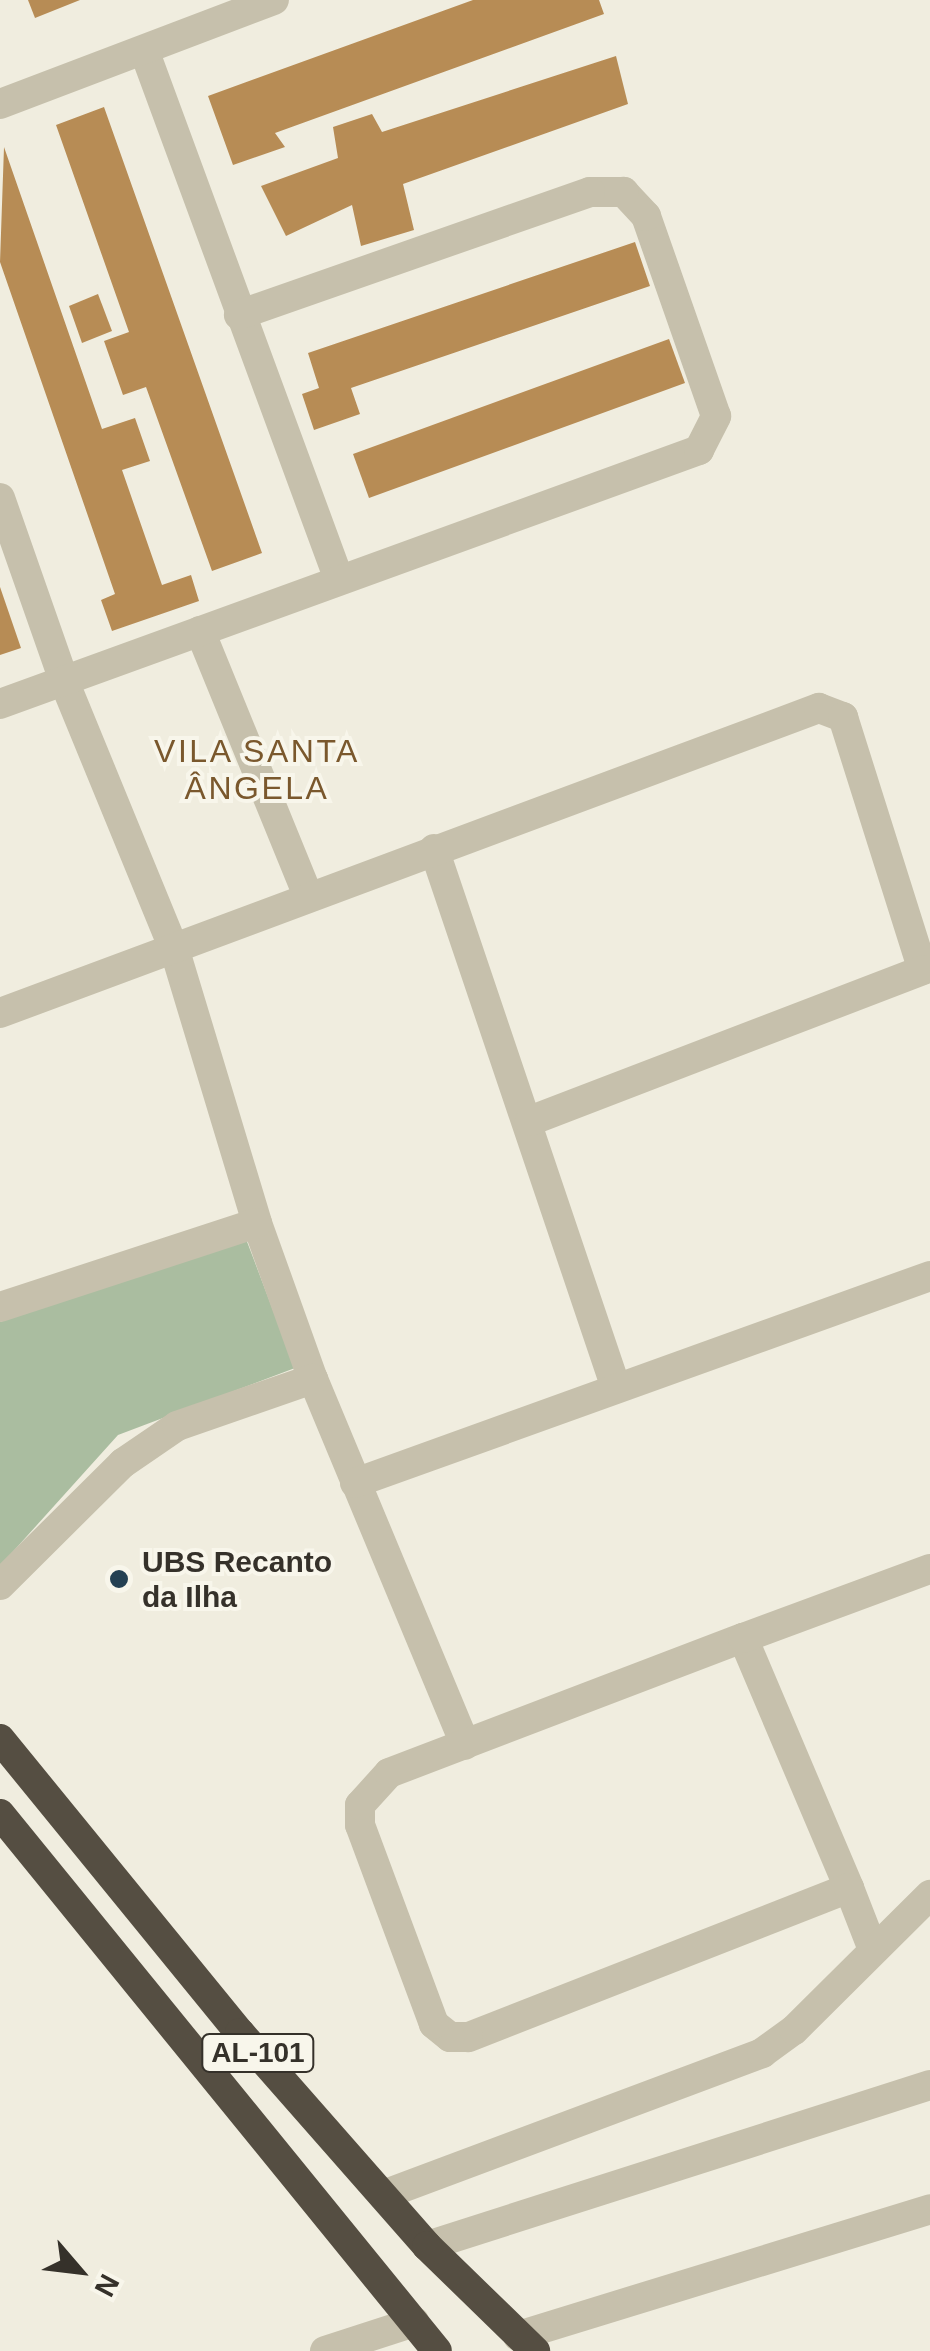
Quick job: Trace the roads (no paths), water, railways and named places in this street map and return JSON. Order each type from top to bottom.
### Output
[{"type":"highway","name":"AL-101","points":[[0,1739],[240,2033],[427,2246],[526,2343]]},
{"type":"highway","name":"AL-101","points":[[0,1814],[437,2351]]},
{"type":"street","points":[[1,98],[144,50],[274,0]]},
{"type":"street","points":[[144,50],[338,577]]},
{"type":"street","points":[[0,704],[338,577],[699,450],[716,416],[700,359],[646,216],[624,192],[590,192],[239,316]]},
{"type":"street","points":[[0,498],[64,681],[175,951],[257,1223],[313,1379],[464,1745]]},
{"type":"street","points":[[200,632],[308,896]]},
{"type":"street","points":[[0,1013],[175,951],[434,848],[819,708],[842,717],[854,742],[927,969],[530,1121]]},
{"type":"street","points":[[434,848],[530,1121],[616,1388]]},
{"type":"street","points":[[0,1307],[257,1223]]},
{"type":"street","points":[[355,1484],[930,1276]]},
{"type":"street","points":[[0,1585],[123,1463],[177,1426],[313,1379]]},
{"type":"street","points":[[849,1888],[468,2037],[450,2038],[434,2024],[360,1825],[360,1804],[389,1772],[930,1569]]},
{"type":"street","points":[[743,1638],[872,1948]]},
{"type":"street","points":[[383,2196],[762,2053],[794,2030],[872,1948],[930,1896]]},
{"type":"street","points":[[427,2246],[930,2085]]},
{"type":"street","points":[[526,2343],[930,2208]]},
{"type":"street","points":[[325,2351],[414,2322]]},
{"type":"place","name":"UBS Recanto da Ilha","points":[[119,1579]]},
{"type":"district","name":"VILA SANTA ÂNGELA","points":[[257,770]]}]
